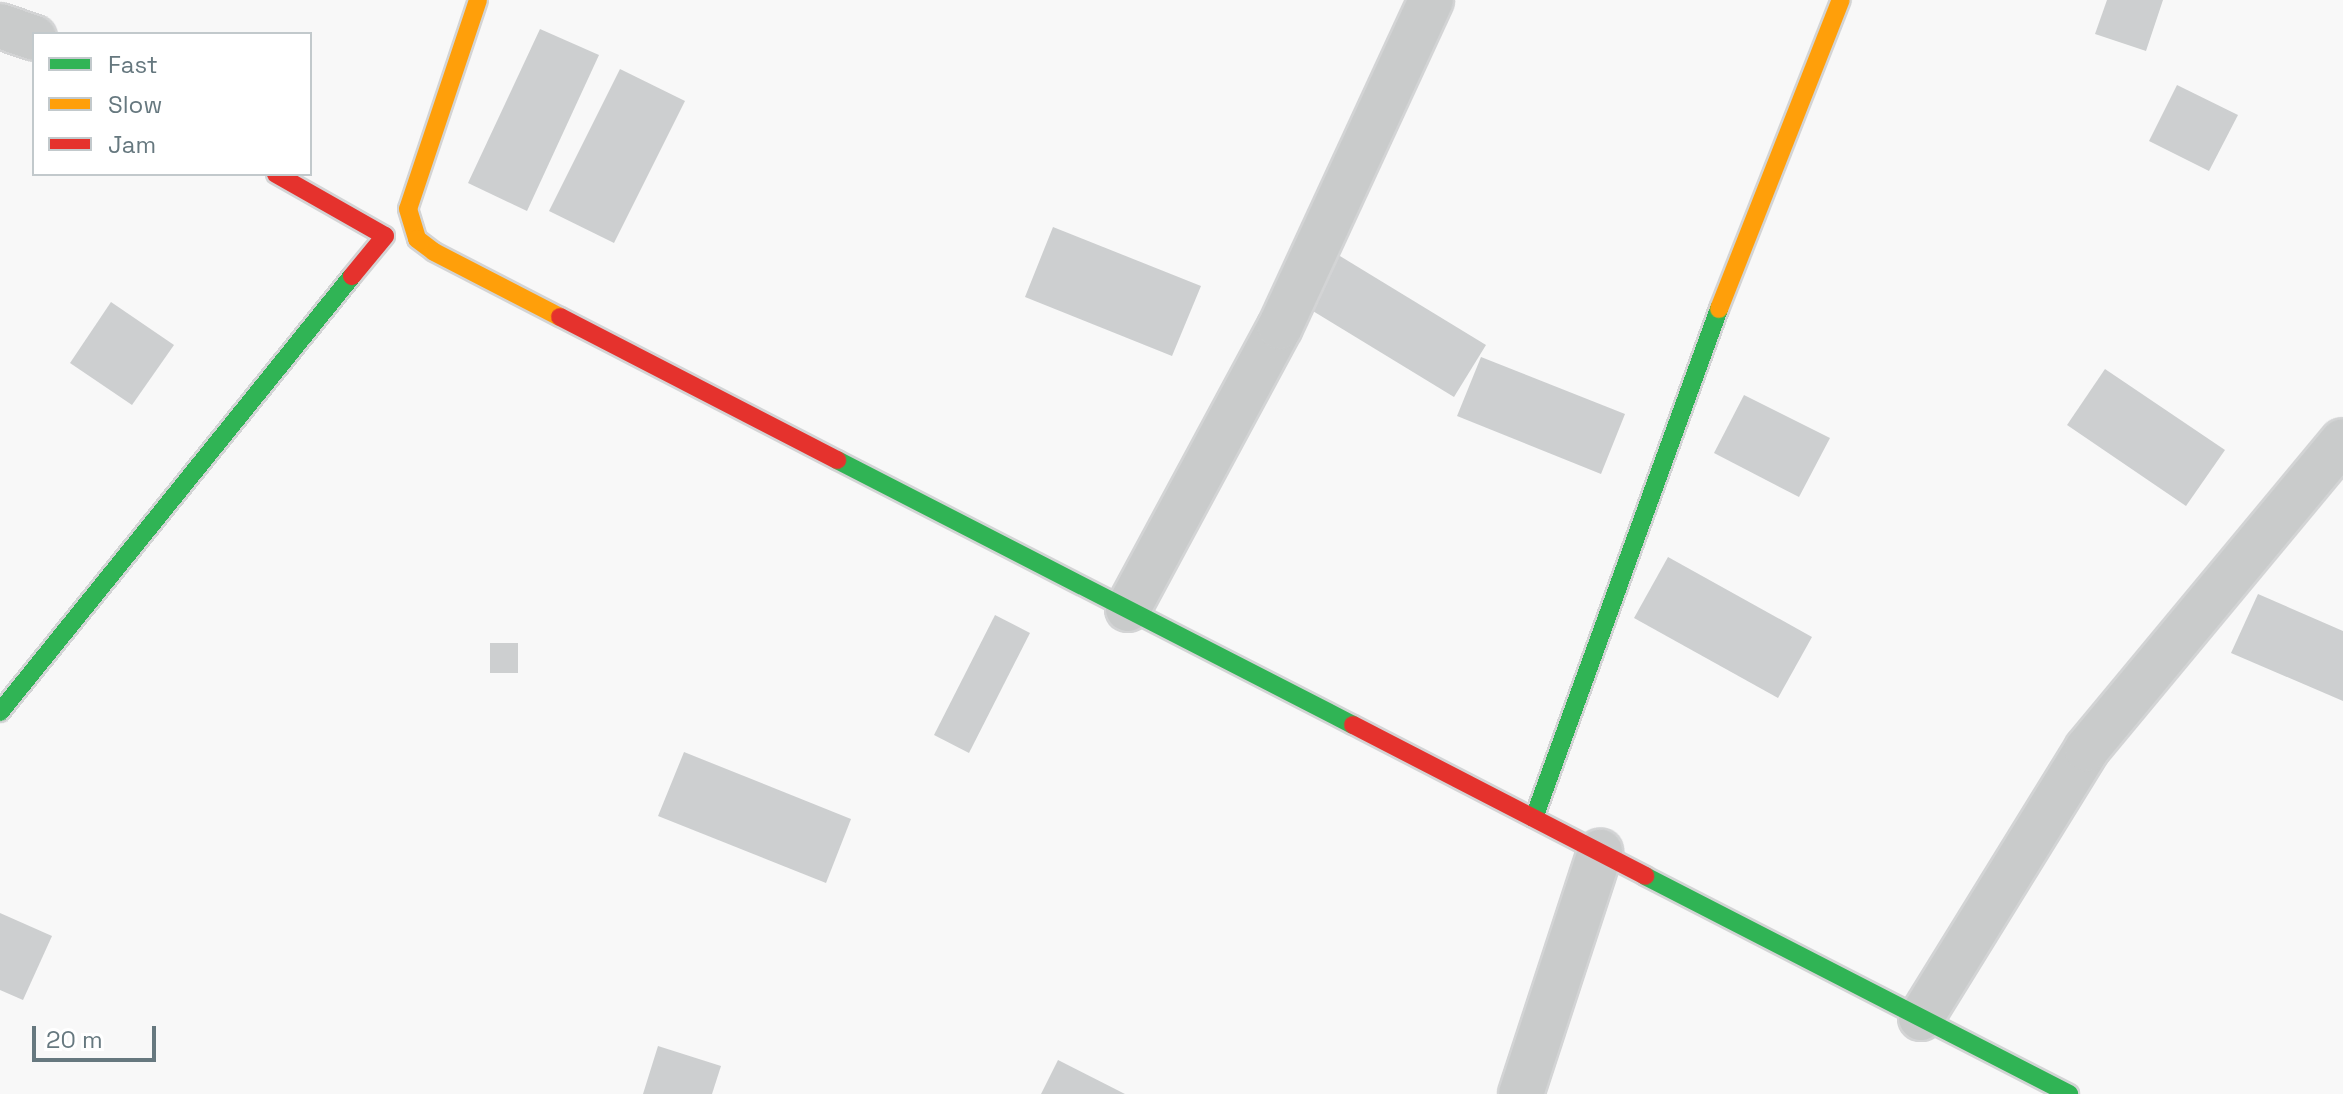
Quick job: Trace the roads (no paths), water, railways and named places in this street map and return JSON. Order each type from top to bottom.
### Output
[{"type":"street","points":[[478,0],[417,170],[408,209],[417,239],[2069,1094]]},
{"type":"street","points":[[1128,609],[1280,327],[1431,0]]},
{"type":"street","points":[[1534,818],[1683,399],[1841,0]]},
{"type":"street","points":[[0,26],[32,37]]},
{"type":"street","points":[[0,712],[385,236],[280,176]]},
{"type":"street","points":[[1921,1018],[2087,749],[2343,441]]},
{"type":"street","points":[[1521,1094],[1600,852]]}]
